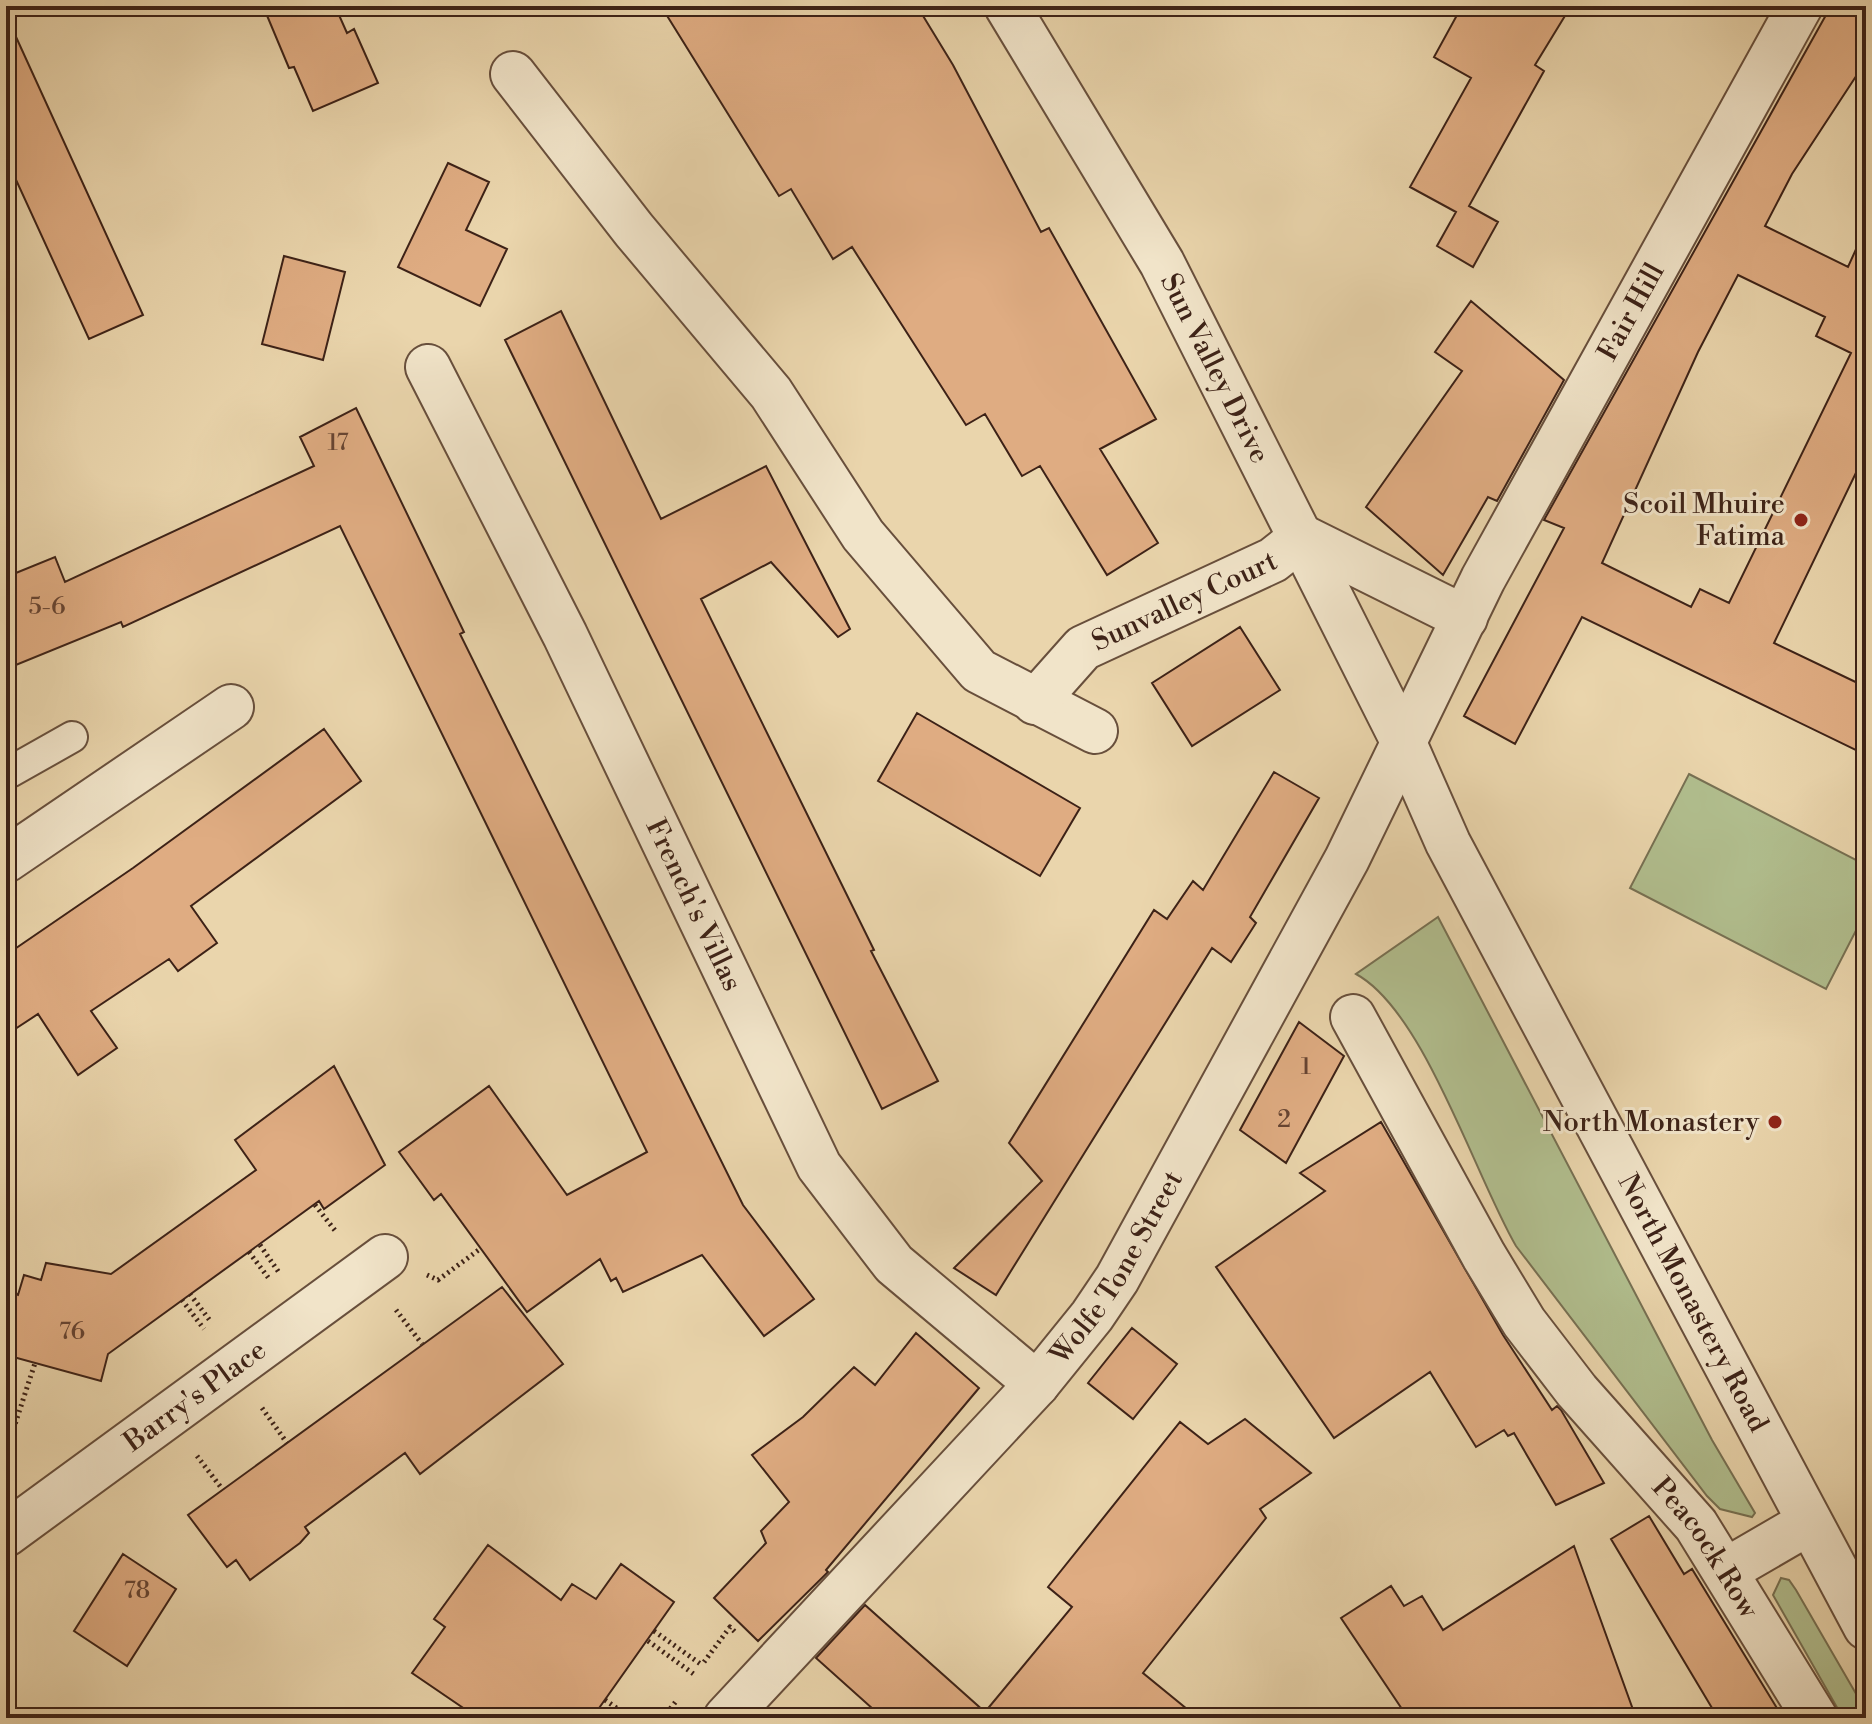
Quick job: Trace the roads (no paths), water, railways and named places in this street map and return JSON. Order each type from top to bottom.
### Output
[{"type":"street","name":"Sun Valley Drive","points":[[1007,6],[1162,263],[1403,741]]},
{"type":"street","name":"Fair Hill","points":[[1403,741],[1465,618],[1789,10]]},
{"type":"street","points":[[513,74],[634,230],[771,393],[863,535],[979,671],[1095,731]]},
{"type":"street","name":"French's Villas","points":[[428,367],[572,649],[819,1166],[894,1264],[1037,1384]]},
{"type":"street","points":[[1302,537],[1465,618]]},
{"type":"street","name":"Sunvalley Court","points":[[1035,702],[1083,648],[1273,560],[1302,537]]},
{"type":"street","points":[[6,860],[231,707]]},
{"type":"street","name":"Wolfe Tone Street","points":[[726,1718],[1037,1384],[1092,1316],[1134,1250],[1347,859],[1403,741]]},
{"type":"street","name":"North Monastery Road","points":[[1403,741],[1448,843],[1866,1627]]},
{"type":"street","name":"Peacock Row","points":[[1353,1017],[1484,1256],[1524,1322],[1577,1391],[1696,1525],[1727,1570],[1815,1718]]},
{"type":"street","name":"Barry's Place","points":[[6,1534],[385,1257]]},
{"type":"street","points":[[1727,1570],[1808,1523]]},
{"type":"lane","points":[[6,765],[10,772],[72,737]]},
{"type":"place","name":"Scoil Mhuire Fatima","points":[[1801,520]]},
{"type":"place","name":"North Monastery","points":[[1775,1122]]}]
